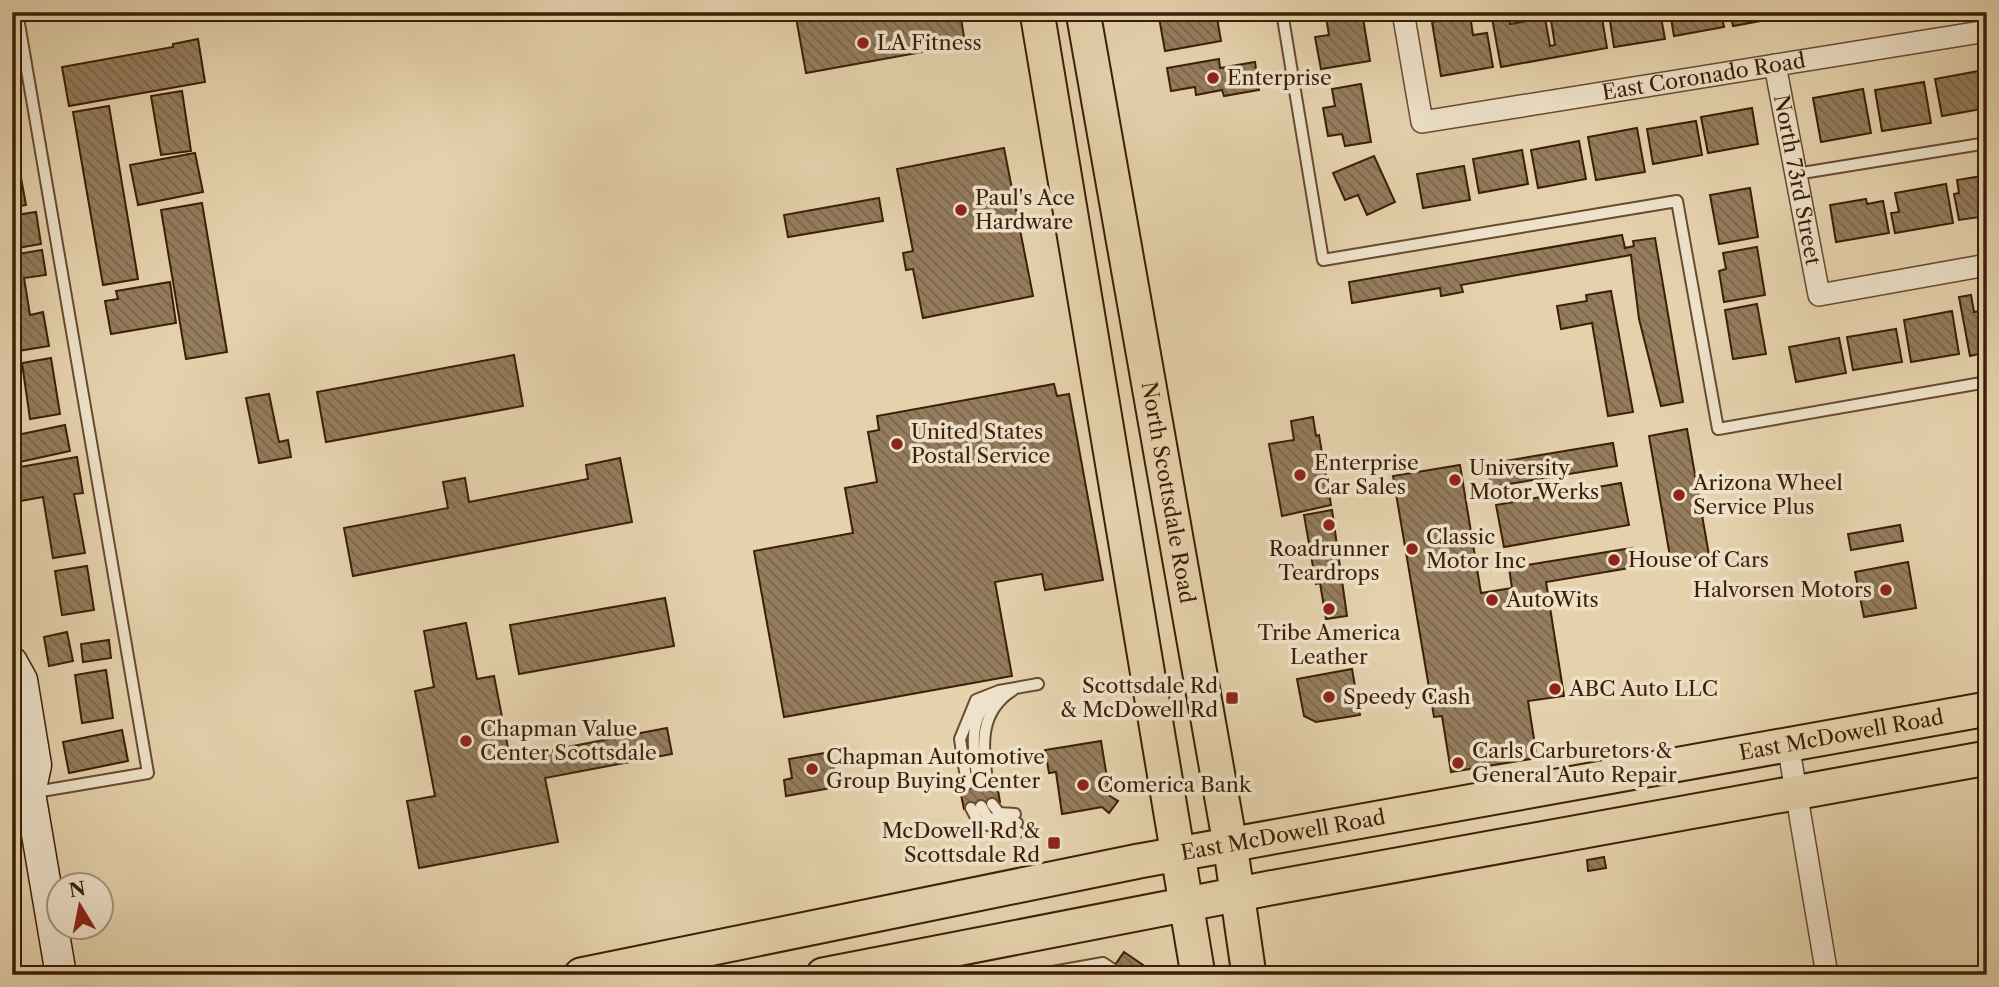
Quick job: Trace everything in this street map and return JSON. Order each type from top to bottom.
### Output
[{"type":"main road","points":[[1037,12],[1198,975]]},
{"type":"main road","name":"North Scottsdale Road","points":[[1083,12],[1230,844],[1248,975]]},
{"type":"main road","name":"East McDowell Road","points":[[581,975],[666,967],[867,914],[1230,844],[1987,709]]},
{"type":"main road","points":[[823,975],[1237,895],[1987,758]]},
{"type":"street","name":"East Coronado Road","points":[[1405,13],[1422,122],[1987,31]]},
{"type":"street","name":"North 73rd Street","points":[[1776,65],[1819,295],[1987,265]]},
{"type":"street","points":[[12,662],[22,680],[37,765],[21,794]]},
{"type":"street","points":[[1788,744],[1828,975]]},
{"type":"street","points":[[12,756],[61,975]]},
{"type":"lane","points":[[17,12],[148,773],[21,794]]},
{"type":"lane","points":[[1282,12],[1323,260],[1677,201],[1718,429],[1987,382]]},
{"type":"lane","points":[[1796,174],[1987,143]]},
{"type":"lane","points":[[1015,688],[997,704],[985,725],[978,782],[961,732],[976,700],[999,691],[1015,688],[1038,684]]},
{"type":"lane","points":[[981,806],[999,813],[1017,823],[979,823],[981,806]]},
{"type":"lane","points":[[1036,975],[1103,964],[1112,969]]},
{"type":"building","name":"LA Fitness","points":[[795,12],[960,12],[964,37],[957,44],[945,47],[926,41],[928,51],[806,73]]},
{"type":"building","points":[[1158,12],[1216,12],[1221,41],[1165,51]]},
{"type":"building","points":[[1362,12],[1370,61],[1321,69],[1315,37],[1329,35],[1326,17]]},
{"type":"building","points":[[1601,12],[1607,48],[1501,67],[1492,18],[1508,15],[1510,24],[1545,18],[1550,46],[1555,45],[1551,20]]},
{"type":"building","points":[[1622,12],[1660,12],[1665,39],[1614,47],[1609,15]]},
{"type":"building","points":[[1670,12],[1721,12],[1724,27],[1674,36]]},
{"type":"building","points":[[1730,12],[1781,12],[1782,17],[1733,26]]},
{"type":"building","points":[[1792,12],[1835,12],[1793,20]]},
{"type":"building","points":[[1470,15],[1473,35],[1487,33],[1493,67],[1441,76],[1432,22]]},
{"type":"building","points":[[198,39],[205,82],[69,106],[62,67],[173,47],[173,44]]},
{"type":"building","name":"Enterprise","points":[[1219,59],[1220,68],[1255,62],[1259,90],[1224,96],[1222,90],[1196,95],[1195,87],[1171,91],[1167,68]]},
{"type":"building","points":[[1984,70],[1987,108],[1942,116],[1935,79]]},
{"type":"building","points":[[1924,82],[1931,123],[1882,131],[1875,90]]},
{"type":"building","points":[[1361,84],[1371,142],[1345,146],[1342,134],[1328,136],[1323,108],[1335,106],[1332,89]]},
{"type":"building","points":[[1863,89],[1871,133],[1821,142],[1813,98]]},
{"type":"building","points":[[182,91],[191,151],[161,155],[151,96]]},
{"type":"building","points":[[109,106],[138,279],[103,285],[73,112]]},
{"type":"building","points":[[1752,108],[1758,144],[1708,153],[1701,117]]},
{"type":"building","points":[[1696,121],[1702,155],[1653,164],[1647,129]]},
{"type":"building","points":[[1637,128],[1645,172],[1596,180],[1588,137]]},
{"type":"building","points":[[1579,141],[1586,179],[1538,188],[1531,150]]},
{"type":"building","name":"Paul's Ace Hardware","points":[[1004,148],[1033,296],[923,318],[913,269],[906,270],[903,253],[913,251],[897,169]]},
{"type":"building","points":[[1522,150],[1528,184],[1479,193],[1473,159]]},
{"type":"building","points":[[16,151],[26,205],[15,207],[16,215],[36,212],[41,244],[12,249],[12,152]]},
{"type":"building","points":[[195,153],[203,192],[138,205],[130,165]]},
{"type":"building","points":[[1374,156],[1395,202],[1367,215],[1358,195],[1345,200],[1333,173]]},
{"type":"building","points":[[1464,166],[1470,200],[1423,208],[1417,174]]},
{"type":"building","points":[[1982,176],[1983,183],[1987,182],[1987,216],[1959,220],[1954,194],[1959,193],[1957,180]]},
{"type":"building","points":[[1946,184],[1953,223],[1895,233],[1891,213],[1899,212],[1895,193]]},
{"type":"building","points":[[1750,188],[1758,237],[1719,244],[1710,195]]},
{"type":"building","points":[[879,198],[883,221],[788,237],[784,215]]},
{"type":"building","points":[[1866,199],[1867,204],[1883,201],[1889,233],[1836,242],[1830,205]]},
{"type":"building","points":[[202,203],[227,352],[186,359],[161,210]]},
{"type":"building","points":[[1622,235],[1625,248],[1634,246],[1633,241],[1655,238],[1683,402],[1661,406],[1639,319],[1631,255],[1461,285],[1463,292],[1441,296],[1440,288],[1352,303],[1349,282]]},
{"type":"building","points":[[1757,247],[1765,295],[1724,302],[1719,271],[1726,269],[1723,253]]},
{"type":"building","points":[[42,250],[46,275],[24,278],[30,315],[43,312],[49,346],[18,351],[12,317],[12,255]]},
{"type":"building","points":[[170,282],[176,323],[111,334],[105,301],[118,299],[116,291]]},
{"type":"building","points":[[1611,291],[1633,412],[1608,416],[1592,323],[1561,329],[1557,306],[1587,301],[1586,295]]},
{"type":"building","points":[[1971,295],[1974,312],[1987,310],[1987,352],[1970,356],[1959,297]]},
{"type":"building","points":[[1757,304],[1766,354],[1733,359],[1725,310]]},
{"type":"building","points":[[1952,311],[1959,354],[1911,362],[1904,320]]},
{"type":"building","points":[[1896,329],[1902,362],[1853,370],[1847,337]]},
{"type":"building","points":[[1839,338],[1846,373],[1796,382],[1789,347]]},
{"type":"building","points":[[514,355],[523,406],[326,442],[317,392]]},
{"type":"building","points":[[51,358],[60,414],[30,419],[22,363]]},
{"type":"building","points":[[1054,384],[1057,396],[1069,394],[1103,580],[1045,590],[1042,574],[995,582],[1012,676],[784,717],[754,551],[853,533],[845,488],[877,482],[868,432],[879,430],[877,416]]},
{"type":"building","points":[[269,394],[279,442],[288,440],[291,457],[259,463],[246,398]]},
{"type":"building","name":"Enterprise Car Sales","points":[[1313,417],[1316,436],[1319,435],[1331,505],[1282,516],[1269,444],[1294,440],[1291,421]]},
{"type":"building","points":[[65,425],[70,451],[15,463],[12,436]]},
{"type":"building","name":"Arizona Wheel Service Plus","points":[[1687,429],[1709,555],[1671,562],[1649,436]]},
{"type":"building","points":[[1613,443],[1617,466],[1491,487],[1487,464]]},
{"type":"building","points":[[77,457],[83,493],[74,494],[85,553],[53,558],[43,497],[20,501],[14,468]]},
{"type":"building","points":[[620,458],[632,522],[353,576],[344,528],[448,508],[443,482],[465,478],[469,502],[588,479],[586,465]]},
{"type":"building","points":[[1460,465],[1481,593],[1512,588],[1509,568],[1632,548],[1636,567],[1546,582],[1564,696],[1528,701],[1537,758],[1451,772],[1442,716],[1434,717],[1393,476]]},
{"type":"building","points":[[1621,483],[1629,525],[1504,547],[1496,505]]},
{"type":"building","points":[[1332,510],[1347,616],[1326,619],[1320,583],[1316,584],[1304,515]]},
{"type":"building","points":[[1900,525],[1903,541],[1851,550],[1848,534]]},
{"type":"building","name":"Halvorsen Motors","points":[[1908,562],[1916,608],[1864,617],[1855,572]]},
{"type":"building","points":[[87,566],[94,610],[62,615],[55,571]]},
{"type":"building","points":[[665,598],[674,646],[519,674],[510,625]]},
{"type":"building","name":"Chapman Value Center Scottsdale","points":[[466,623],[477,679],[494,676],[510,758],[667,728],[672,754],[545,778],[558,842],[419,868],[407,801],[435,796],[415,691],[434,687],[424,631]]},
{"type":"building","points":[[67,632],[73,661],[49,666],[44,637]]},
{"type":"building","points":[[109,640],[111,658],[83,662],[81,644]]},
{"type":"building","name":"Speedy Cash","points":[[1352,669],[1360,715],[1316,722],[1304,716],[1297,679]]},
{"type":"building","points":[[106,670],[113,718],[82,723],[75,675]]},
{"type":"building","points":[[122,730],[128,761],[69,773],[63,742]]},
{"type":"building","name":"Comerica Bank","points":[[1101,741],[1110,796],[1118,801],[1109,813],[1102,807],[1062,814],[1056,772],[1049,773],[1045,750]]},
{"type":"building","name":"Chapman Automotive Group Buying Center","points":[[831,752],[837,787],[786,796],[784,780],[792,778],[789,759]]},
{"type":"building","points":[[996,779],[1000,802],[964,809],[959,785]]},
{"type":"building","points":[[1604,857],[1606,868],[1588,871],[1587,860]]},
{"type":"building","points":[[1124,952],[1146,967],[1140,975],[1108,975]]},
{"type":"place","name":"LA Fitness","points":[[863,43]]},
{"type":"place","name":"Enterprise","points":[[1213,78]]},
{"type":"place","name":"Paul's Ace Hardware","points":[[961,210]]},
{"type":"place","name":"United States Postal Service","points":[[897,444]]},
{"type":"place","name":"Enterprise Car Sales","points":[[1300,475]]},
{"type":"place","name":"University Motor Werks","points":[[1455,480]]},
{"type":"place","name":"Arizona Wheel Service Plus","points":[[1679,495]]},
{"type":"place","name":"Roadrunner Teardrops","points":[[1329,525]]},
{"type":"place","name":"Classic Motor Inc","points":[[1412,549]]},
{"type":"place","name":"House of Cars","points":[[1614,560]]},
{"type":"place","name":"Halvorsen Motors","points":[[1886,590]]},
{"type":"place","name":"AutoWits","points":[[1492,600]]},
{"type":"place","name":"Tribe America Leather","points":[[1329,609]]},
{"type":"place","name":"ABC Auto LLC","points":[[1555,689]]},
{"type":"place","name":"Speedy Cash","points":[[1329,697]]},
{"type":"place","name":"Scottsdale Rd & McDowell Rd","points":[[1232,698]]},
{"type":"place","name":"Chapman Value Center Scottsdale","points":[[466,741]]},
{"type":"place","name":"Carls Carburetors & General Auto Repair","points":[[1458,763]]},
{"type":"place","name":"Chapman Automotive Group Buying Center","points":[[812,769]]},
{"type":"place","name":"Comerica Bank","points":[[1083,785]]},
{"type":"place","name":"McDowell Rd & Scottsdale Rd","points":[[1054,843]]}]
